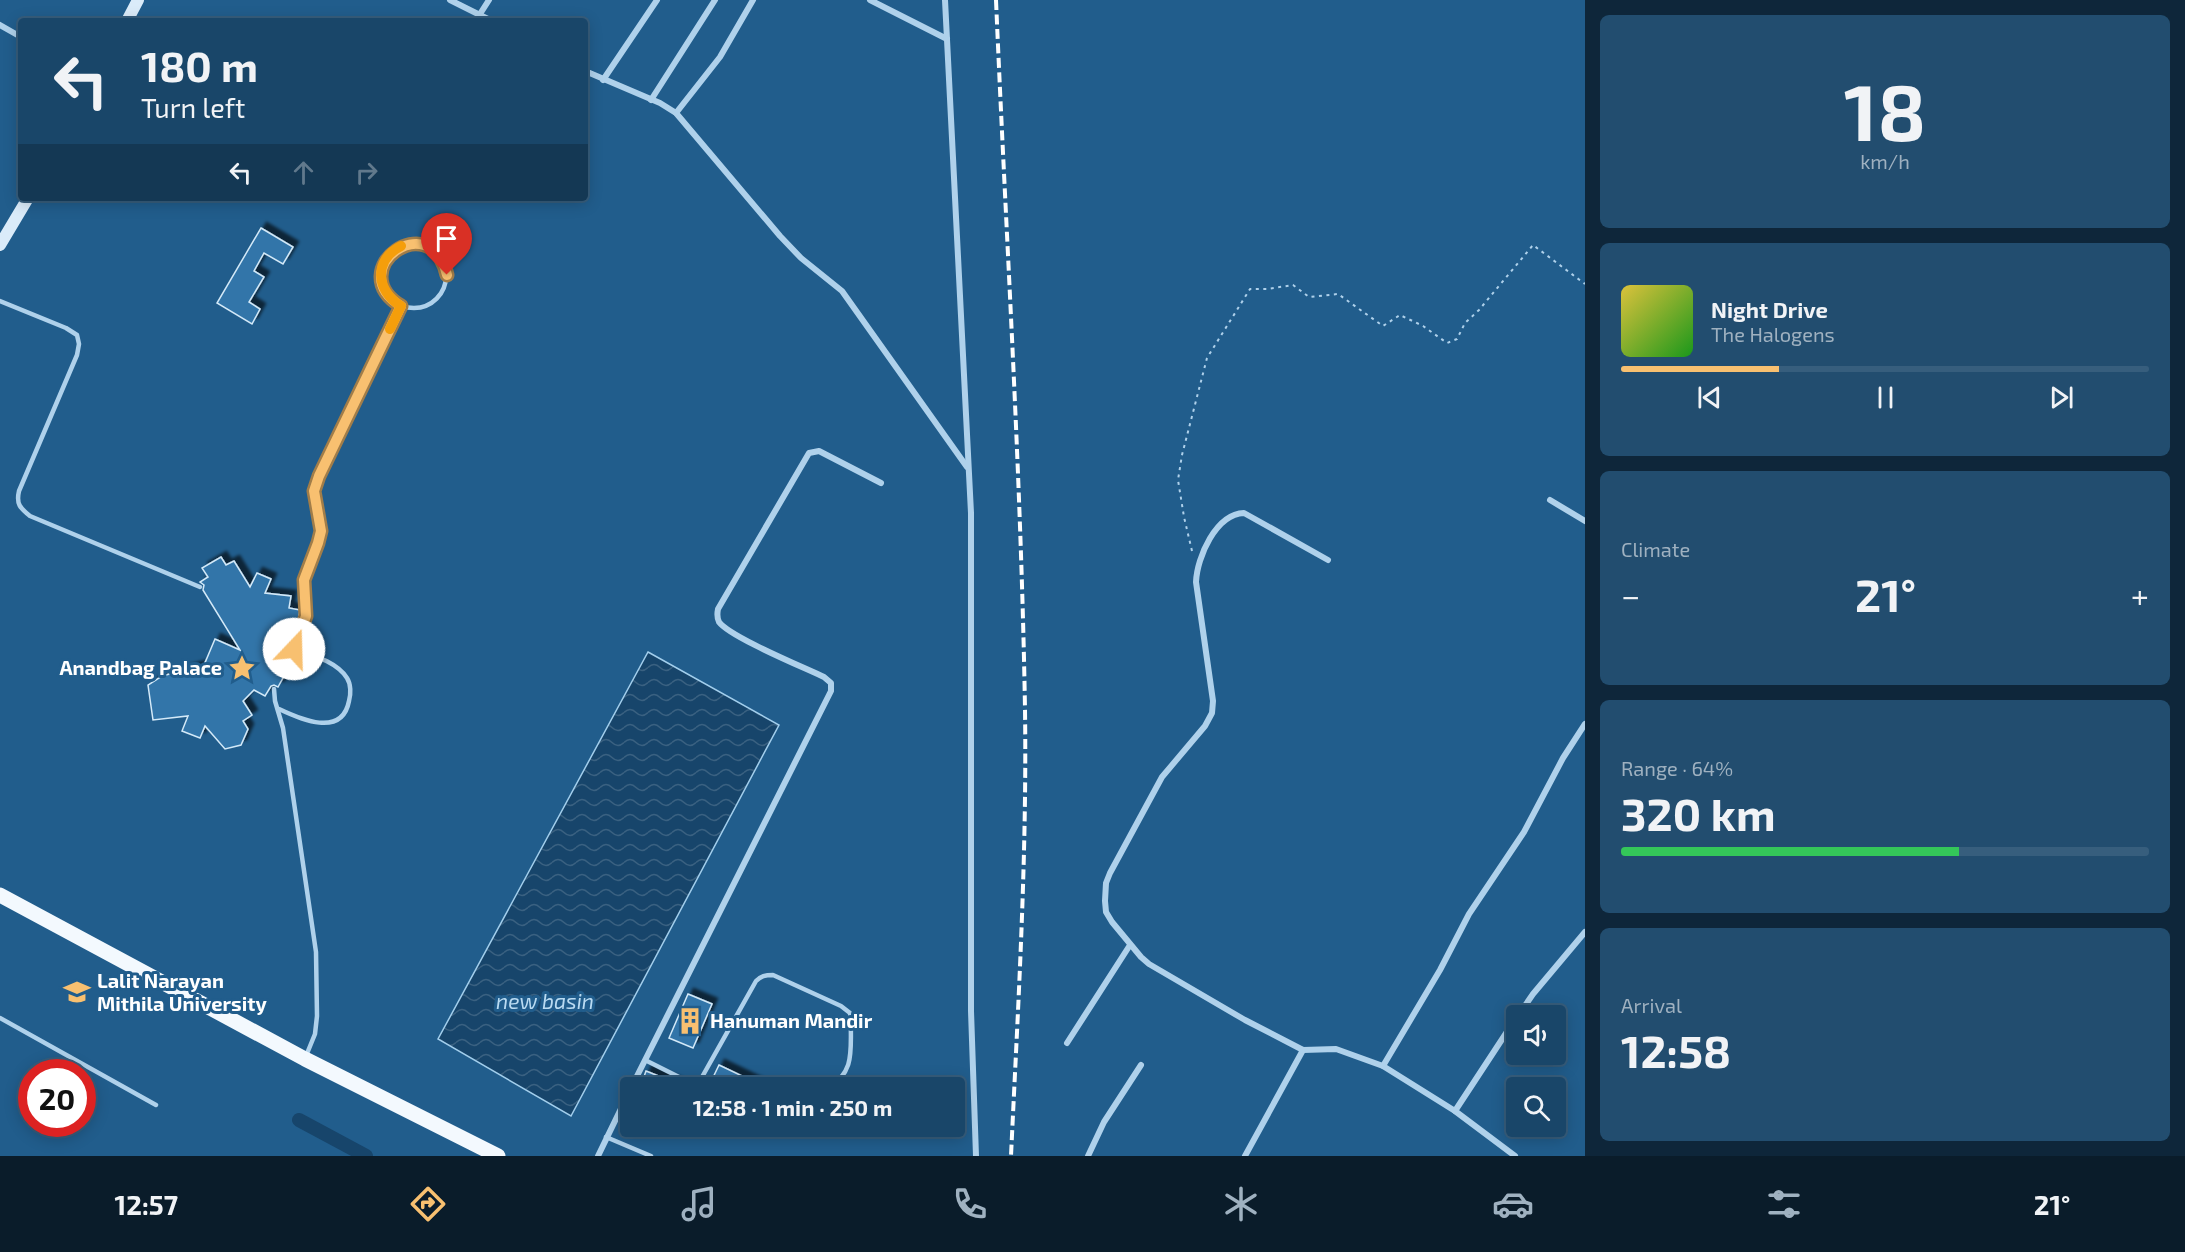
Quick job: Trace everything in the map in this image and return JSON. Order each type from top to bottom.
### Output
[{"type":"main road","points":[[129,18],[138,0]]},
{"type":"main road","points":[[0,245],[26,201]]},
{"type":"main road","points":[[0,896],[305,1059],[498,1156]]},
{"type":"street","points":[[450,0],[487,18]]},
{"type":"street","points":[[480,14],[489,0]]},
{"type":"street","points":[[603,80],[657,0]]},
{"type":"street","points":[[651,100],[715,0]]},
{"type":"street","points":[[676,113],[720,57],[753,0]]},
{"type":"street","points":[[870,0],[947,39]]},
{"type":"street","points":[[945,0],[971,513],[971,1011],[976,1156]]},
{"type":"street","points":[[0,25],[18,35]]},
{"type":"street","points":[[588,72],[676,113],[780,236],[801,258],[842,291],[968,468]]},
{"type":"street","points":[[637,1077],[831,691],[831,683],[824,677],[734,634],[719,622],[718,609],[808,453],[819,451],[882,483]]},
{"type":"street","points":[[1550,500],[1585,521]]},
{"type":"street","points":[[1328,561],[1244,513],[1230,516],[1207,543],[1197,568],[1196,582],[1214,701],[1212,713],[1205,726],[1162,777],[1128,837],[1106,883],[1106,912],[1141,957],[1160,971],[1303,1050],[1336,1049],[1383,1066],[1455,1111],[1515,1156]]},
{"type":"street","points":[[1383,1066],[1440,970],[1468,914],[1524,832],[1563,758],[1585,724]]},
{"type":"street","points":[[1525,1005],[1585,932]]},
{"type":"street","points":[[1067,1043],[1131,945]]},
{"type":"street","points":[[1455,1111],[1506,1034]]},
{"type":"street","points":[[1245,1156],[1303,1050]]},
{"type":"street","points":[[1088,1156],[1104,1122],[1141,1065]]},
{"type":"street","points":[[598,1156],[620,1110]]},
{"type":"lane","points":[[420,244],[439,255],[447,275],[445,286],[440,296],[423,308],[412,309],[401,306],[392,301],[381,282],[384,262],[399,247],[420,244]]},
{"type":"lane","points":[[0,301],[66,328],[77,335],[79,344],[77,355],[19,491],[17,500],[20,508],[30,516],[200,588]]},
{"type":"lane","points":[[282,672],[294,649],[306,616],[304,580],[321,531],[314,491],[319,476],[401,306]]},
{"type":"lane","points":[[279,709],[308,722],[322,724],[334,721],[344,714],[349,704],[351,691],[348,679],[339,670],[294,649]]},
{"type":"lane","points":[[274,689],[316,952],[315,1034],[305,1059]]},
{"type":"lane","points":[[704,1077],[756,981],[761,976],[773,975],[841,1006],[850,1013],[849,1066],[842,1077]]},
{"type":"lane","points":[[0,1018],[156,1105]]},
{"type":"lane","points":[[645,1060],[679,1077]]},
{"type":"lane","points":[[606,1137],[651,1156]]},
{"type":"path","points":[[1197,568],[1180,500],[1178,480],[1182,455],[1207,358],[1250,289],[1267,290],[1293,285],[1309,297],[1338,294],[1383,326],[1400,315],[1423,326],[1448,343],[1457,339],[1465,323],[1479,310],[1533,245],[1585,284]]},
{"type":"water","name":"new basin","points":[[648,652],[779,725],[571,1116],[438,1039]]},
{"type":"building","points":[[261,228],[293,247],[283,264],[264,253],[254,271],[264,277],[249,302],[260,309],[252,324],[217,303]]},
{"type":"building","points":[[221,557],[226,565],[234,561],[250,587],[257,573],[271,579],[265,593],[291,596],[289,608],[300,610],[291,643],[273,645],[270,660],[278,664],[276,669],[278,674],[284,676],[278,687],[271,686],[265,696],[254,690],[243,701],[252,715],[243,721],[248,729],[241,745],[225,749],[205,726],[200,738],[182,731],[188,716],[153,720],[148,685],[162,676],[204,665],[215,639],[240,650],[203,590],[204,585],[200,582],[208,577],[202,568]]},
{"type":"building","name":"Hanuman Mandir","points":[[688,994],[712,1004],[693,1048],[669,1038]]},
{"type":"building","points":[[719,1065],[744,1077],[713,1077]]},
{"type":"building","points":[[646,1071],[661,1077],[644,1077]]},
{"type":"waterway","points":[[299,1120],[366,1156]]},
{"type":"railway","points":[[996,0],[1017,443],[1025,709],[1023,877],[1011,1156]]},
{"type":"slow traffic","points":[[390,329],[401,306],[392,301],[385,292],[381,282],[381,272],[384,262],[401,246]]},
{"type":"place","name":"Anandbag Palace","points":[[242,668]]},
{"type":"place","name":"Lalit Narayan Mithila University","points":[[77,992]]},
{"type":"place","name":"Hanuman Mandir","points":[[690,1021]]},
{"type":"route","points":[[294,649],[306,616],[304,580],[321,531],[314,491],[319,476],[401,306],[392,301],[381,282],[384,262],[399,247],[420,244],[439,255],[447,275]]}]
